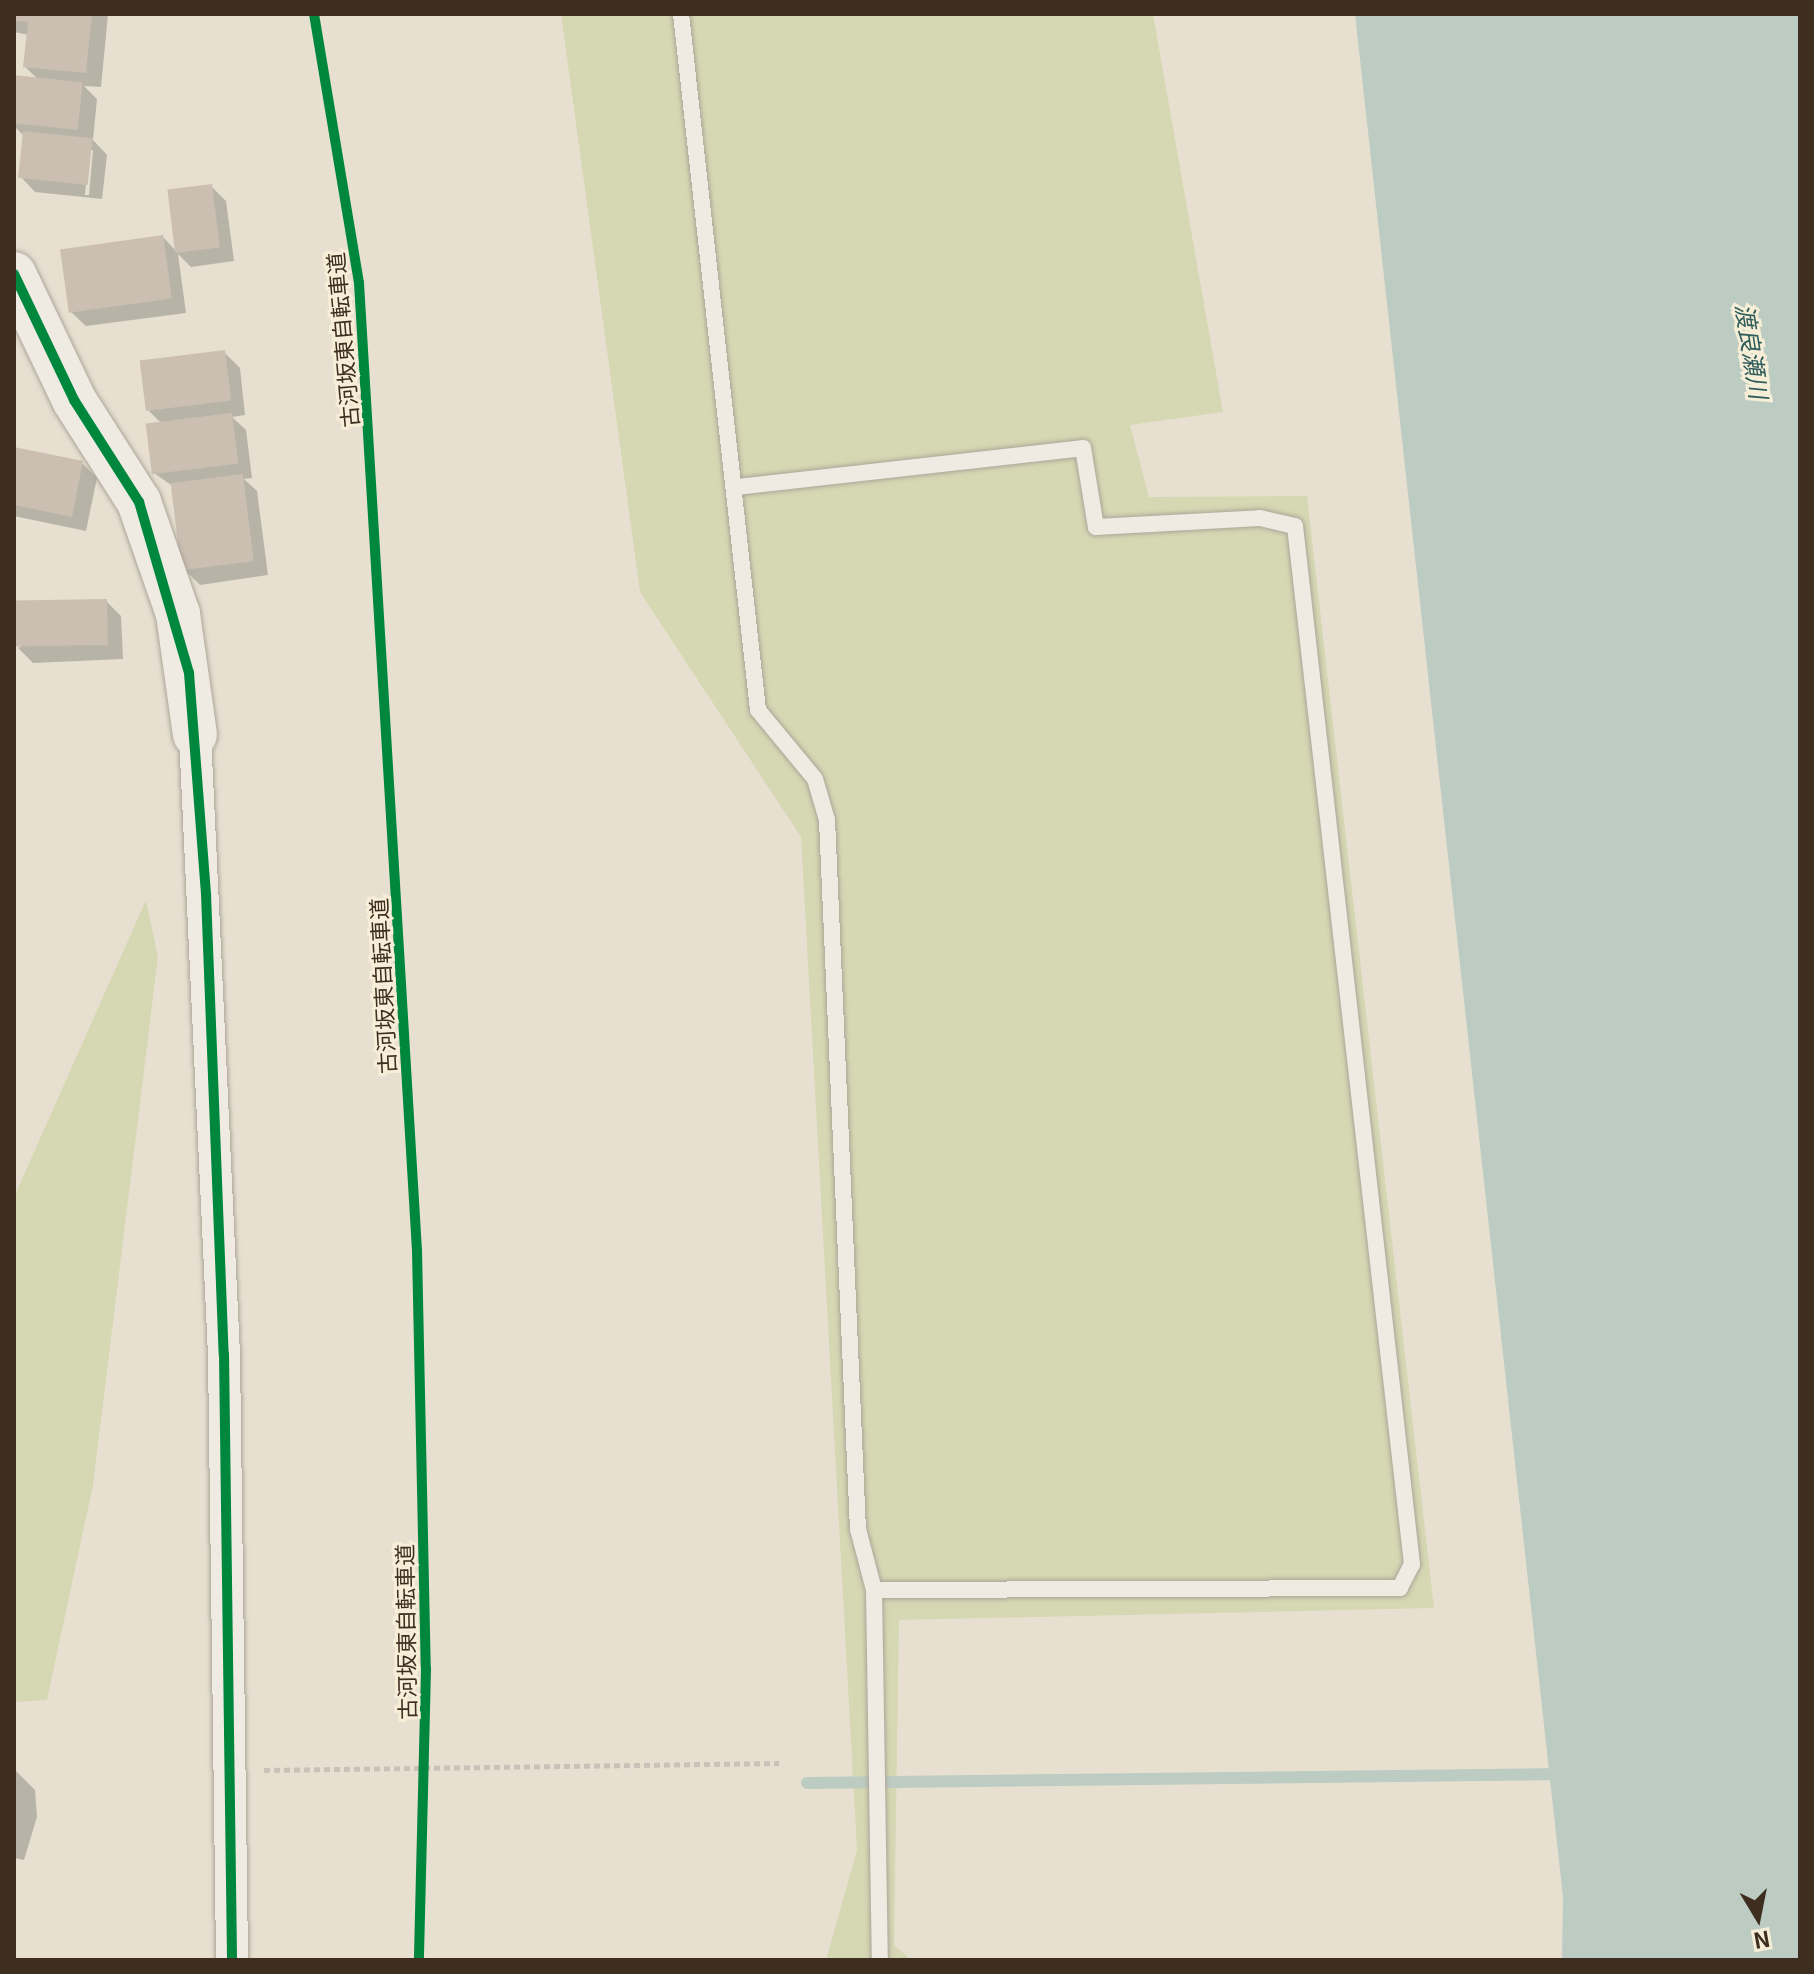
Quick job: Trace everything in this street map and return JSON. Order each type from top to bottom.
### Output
[{"type":"street","points":[[14,274],[74,400],[139,502],[178,614],[195,735],[224,1354],[232,1960]]},
{"type":"lane","points":[[681,14],[737,487],[758,710],[815,779],[827,820],[858,1529],[874,1590],[875,1832],[880,1960]]},
{"type":"lane","points":[[737,487],[1083,448],[1096,527],[1260,518],[1295,526],[1412,1564],[1400,1588],[874,1590]]},
{"type":"path","points":[[426,1753],[426,1782]]},
{"type":"path","points":[[260,1770],[779,1763]]},
{"type":"green space","points":[[561,14],[1153,14],[1223,412],[1130,425],[1149,497],[1307,496],[1434,1608],[899,1620],[894,1945],[911,1960],[826,1960],[857,1850],[801,837],[640,592]]},
{"type":"green space","points":[[146,900],[158,957],[93,1485],[47,1700],[14,1702],[14,1197]]},
{"type":"water","name":"渡良瀬川","points":[[1355,14],[1800,14],[1800,1960],[1562,1960],[1563,1897]]},
{"type":"building","points":[[14,14],[92,14],[86,73],[23,67],[28,22],[14,21]]},
{"type":"building","points":[[14,75],[83,82],[78,130],[14,123]]},
{"type":"building","points":[[23,131],[93,138],[88,185],[18,178]]},
{"type":"building","points":[[212,184],[220,248],[175,253],[167,189]]},
{"type":"building","points":[[163,235],[172,298],[69,313],[60,249]]},
{"type":"building","points":[[225,350],[231,401],[146,411],[140,360]]},
{"type":"building","points":[[232,413],[238,464],[152,474],[146,424]]},
{"type":"building","points":[[14,447],[83,461],[72,517],[14,505]]},
{"type":"building","points":[[243,474],[254,561],[181,570],[171,483]]},
{"type":"building","points":[[107,599],[108,645],[15,647],[14,601]]},
{"type":"waterway","points":[[807,1783],[1564,1774]]},
{"type":"cycle path","name":"古河坂東自転車道","points":[[314,14],[359,283],[417,1250],[426,1669],[419,1960]]},
{"type":"cycle path","points":[[14,274],[74,400],[139,502],[189,673],[206,894],[224,1354],[232,1960]]}]
